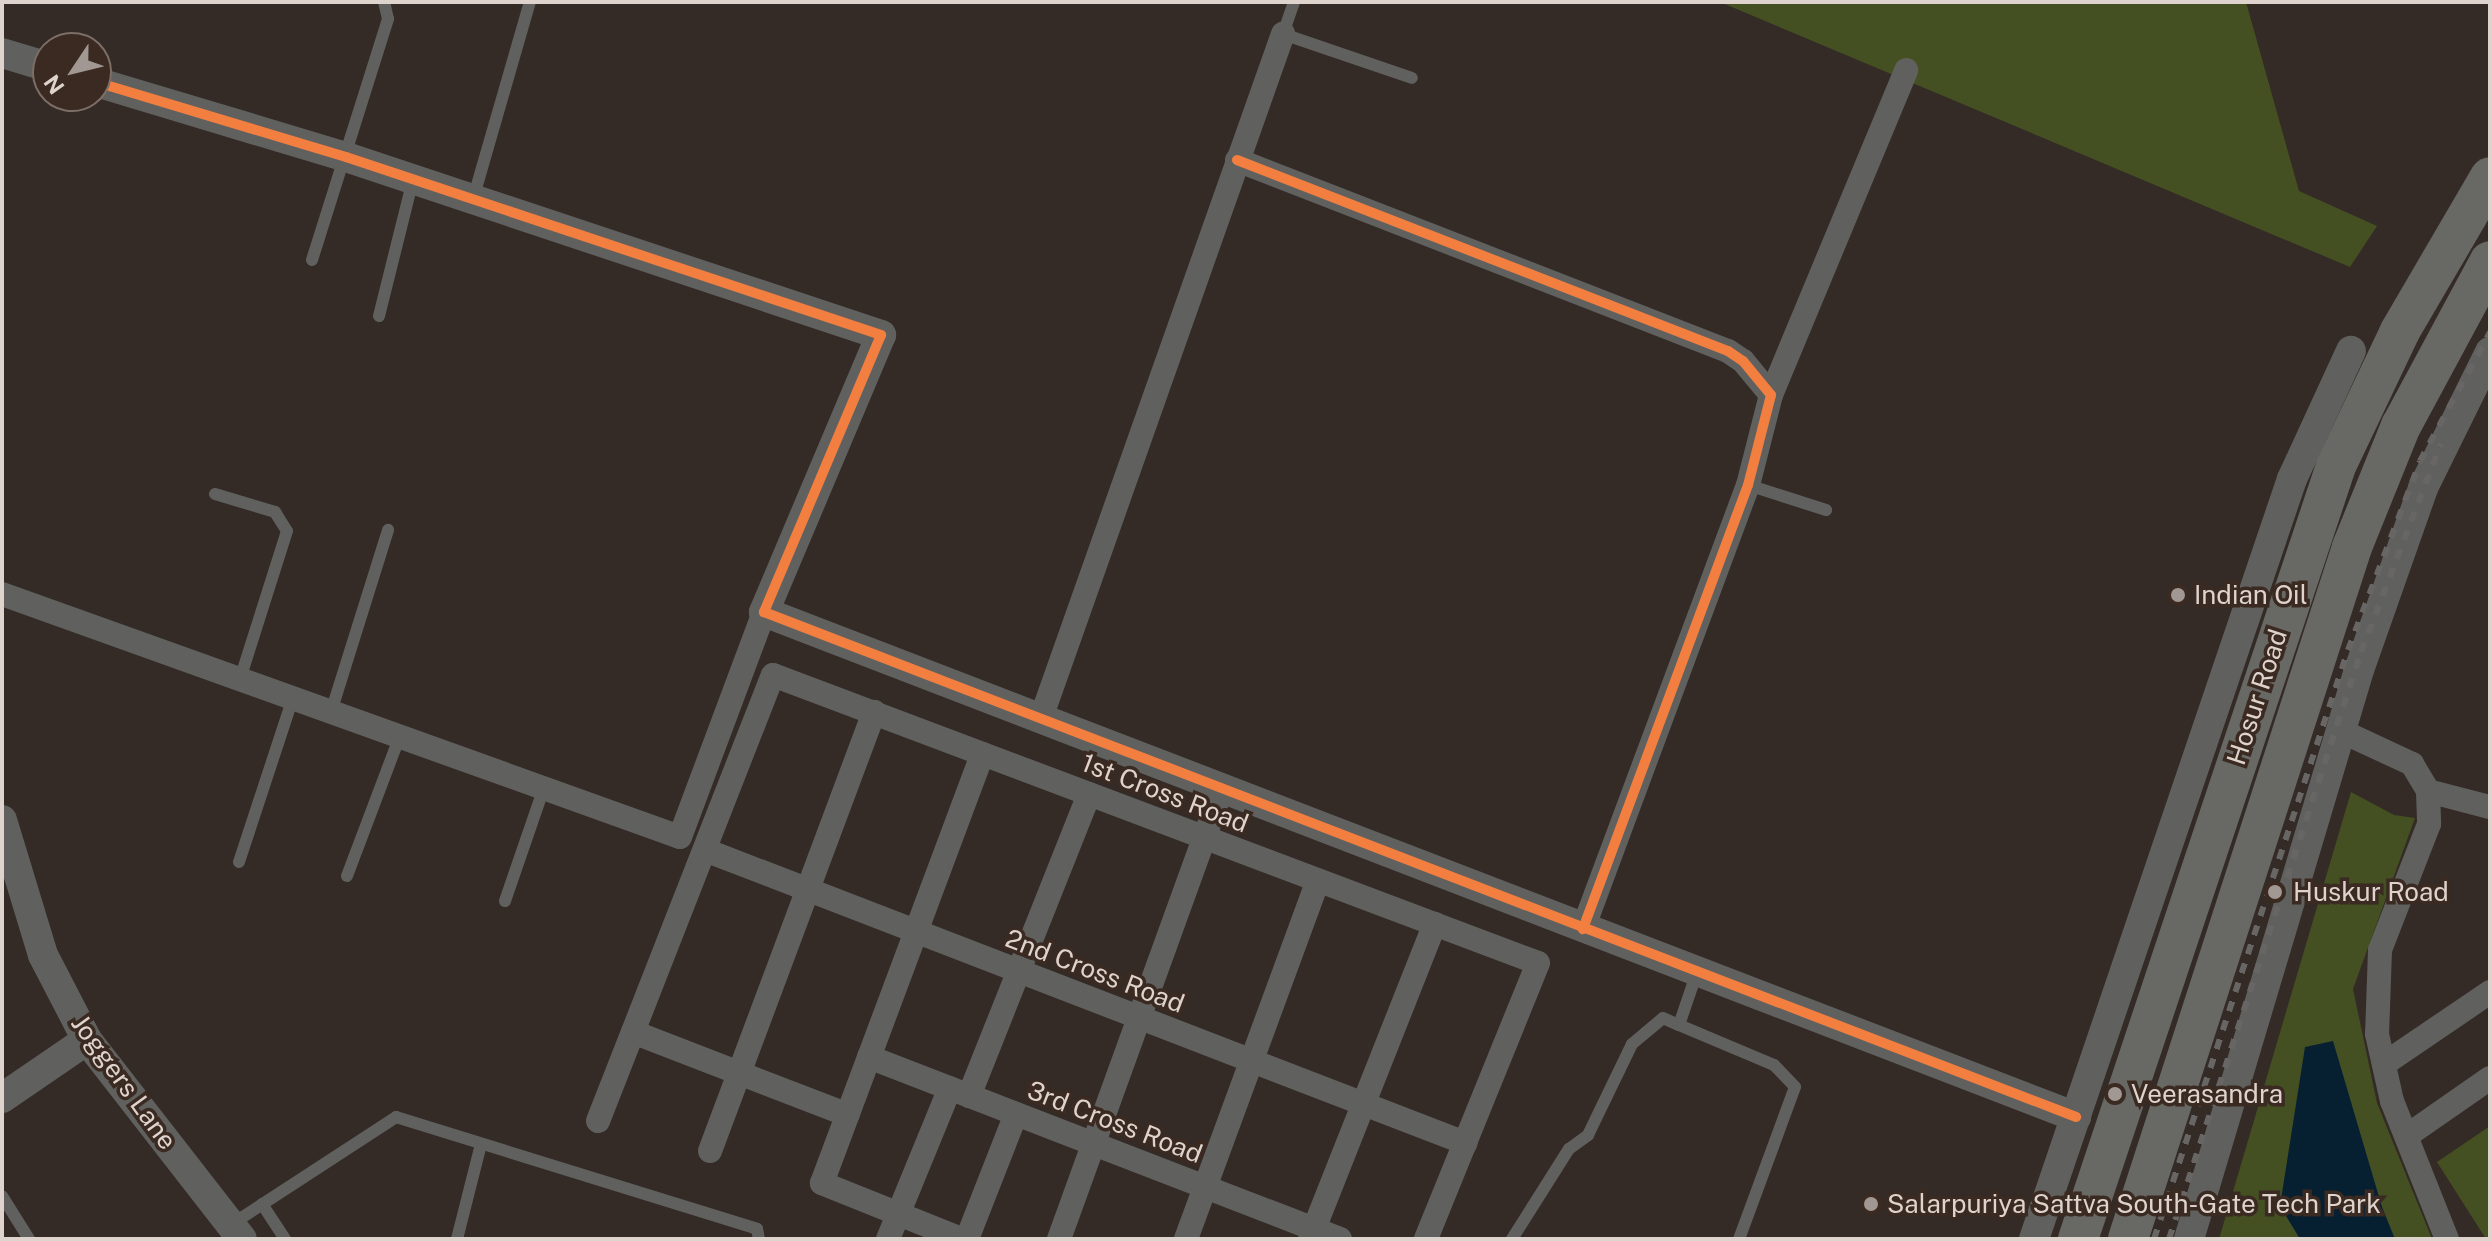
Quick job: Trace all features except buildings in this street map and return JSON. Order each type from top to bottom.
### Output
[{"type":"highway","name":"Hosur Road","points":[[2078,1239],[2118,1130],[2274,642],[2336,466],[2368,357],[2490,177]]},
{"type":"highway","name":"Hosur Road","points":[[2128,1239],[2352,547],[2401,426],[2490,261]]},
{"type":"highway","points":[[2118,1130],[2158,1145]]},
{"type":"street","points":[[1041,718],[1283,34]]},
{"type":"street","points":[[2,53],[32,62]]},
{"type":"street","points":[[1583,929],[1748,485],[1771,395],[1906,70]]},
{"type":"street","points":[[2,594],[680,837],[764,612],[881,335],[346,157],[112,87]]},
{"type":"street","points":[[1237,160],[1728,351],[1743,361],[1771,395]]},
{"type":"street","points":[[2189,1239],[2339,730],[2423,488],[2490,352]]},
{"type":"street","points":[[2034,1239],[2292,479],[2368,357]]},
{"type":"street","points":[[764,612],[2076,1117]]},
{"type":"street","name":"1st Cross Road","points":[[705,850],[773,675],[1538,963],[1465,1143]]},
{"type":"street","points":[[710,1151],[874,712]]},
{"type":"street","points":[[2339,730],[2412,764],[2428,791],[2429,824],[2380,950],[2377,1034],[2392,1101],[2447,1239]]},
{"type":"street","points":[[982,754],[822,1183],[964,1239],[1016,1114]]},
{"type":"street","points":[[1059,1239],[1223,787]]},
{"type":"street","points":[[2428,791],[2490,807]]},
{"type":"street","points":[[888,1239],[1019,971],[1089,794]]},
{"type":"street","name":"Joggers Lane","points":[[2,820],[43,955],[87,1040],[237,1232]]},
{"type":"street","points":[[598,1121],[705,850]]},
{"type":"street","name":"2nd Cross Road","points":[[705,850],[1465,1143]]},
{"type":"street","points":[[1186,1239],[1318,880]]},
{"type":"street","points":[[1312,1234],[1435,924]]},
{"type":"street","points":[[2384,1064],[2490,992]]},
{"type":"street","points":[[633,1032],[848,1115]]},
{"type":"street","points":[[2,1098],[87,1040]]},
{"type":"street","name":"3rd Cross Road","points":[[869,1057],[1205,1187],[1312,1234],[1340,1239]]},
{"type":"street","points":[[2408,1135],[2490,1078]]},
{"type":"street","points":[[1426,1239],[1465,1143]]},
{"type":"lane","points":[[312,260],[388,19],[384,2]]},
{"type":"lane","points":[[473,199],[530,2]]},
{"type":"lane","points":[[1294,2],[1283,34],[1412,78]]},
{"type":"lane","points":[[379,316],[413,180]]},
{"type":"lane","points":[[1748,485],[1826,510]]},
{"type":"lane","points":[[215,494],[275,512],[287,531],[240,679]]},
{"type":"lane","points":[[331,712],[388,530]]},
{"type":"lane","points":[[239,862],[293,698]]},
{"type":"lane","points":[[347,876],[400,736]]},
{"type":"lane","points":[[505,901],[544,788]]},
{"type":"lane","points":[[1679,1025],[1697,972]]},
{"type":"lane","points":[[1512,1239],[1569,1149],[1588,1135],[1632,1044],[1663,1018],[1774,1065],[1795,1087],[1739,1239]]},
{"type":"lane","points":[[237,1232],[262,1204],[396,1117],[757,1229],[759,1239]]},
{"type":"lane","points":[[457,1239],[481,1144]]},
{"type":"lane","points":[[2,1196],[29,1239]]},
{"type":"lane","points":[[262,1204],[285,1239]]},
{"type":"green space","points":[[1720,2],[2246,2],[2299,191],[2377,226],[2350,267]]},
{"type":"green space","points":[[2351,792],[2394,815],[2415,818],[2353,989],[2377,1103],[2432,1239],[2219,1239]]},
{"type":"green space","points":[[2490,1126],[2490,1239],[2486,1239],[2437,1162]]},
{"type":"water","points":[[2333,1041],[2382,1207],[2395,1239],[2300,1239],[2280,1206],[2305,1047]]},
{"type":"railway","points":[[2154,1239],[2348,650],[2420,461],[2490,332]]},
{"type":"railway","points":[[2169,1239],[2361,652],[2441,444]]},
{"type":"cycle path","points":[[112,87],[346,157],[881,335],[764,612],[2076,1117]]},
{"type":"cycle path","points":[[1237,160],[1728,351],[1743,361],[1771,395],[1748,485],[1583,929]]},
{"type":"place","name":"Indian Oil","points":[[2178,595]]},
{"type":"place","name":"Huskur Road","points":[[2275,892]]},
{"type":"place","name":"Veerasandra","points":[[2115,1094]]},
{"type":"place","name":"Salarpuriya Sattva South-Gate Tech Park","points":[[1871,1204]]}]
